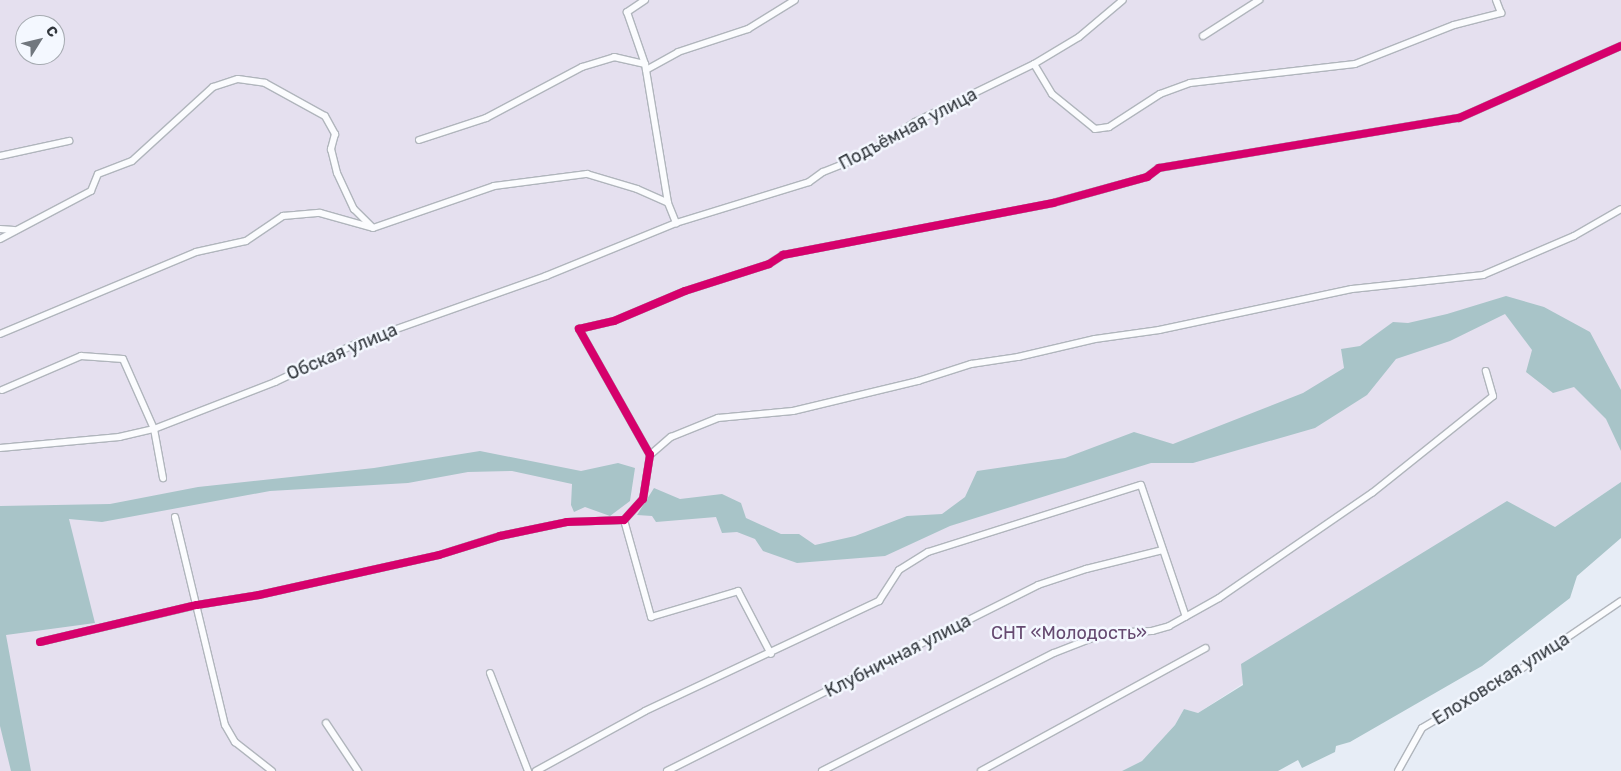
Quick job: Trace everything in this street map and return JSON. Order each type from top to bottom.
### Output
[{"type":"street","points":[[645,0],[627,12],[645,67],[668,203],[676,223]]},
{"type":"street","points":[[419,140],[486,118],[582,67],[614,57],[645,67],[678,52],[748,29],[795,0]]},
{"type":"street","name":"Подъёмная улица","points":[[676,223],[809,182],[823,172],[866,155],[915,122],[1034,64],[1079,37],[1123,0]]},
{"type":"street","points":[[1204,36],[1259,0]]},
{"type":"street","points":[[1034,64],[1052,94],[1095,129],[1109,127],[1160,94],[1190,83],[1355,64],[1454,25],[1501,13],[1496,0]]},
{"type":"street","points":[[650,455],[579,329],[614,321],[685,291],[769,264],[783,255],[1053,203],[1147,177],[1159,168],[1459,118],[1621,46]]},
{"type":"street","points":[[0,239],[91,191],[98,174],[132,161],[213,87],[238,79],[265,83],[325,116],[335,134],[331,149],[337,173],[354,209],[373,228]]},
{"type":"street","points":[[0,156],[69,141]]},
{"type":"street","points":[[0,334],[196,252],[246,241],[283,216],[320,213],[373,228],[494,186],[587,174],[637,188],[668,203]]},
{"type":"street","points":[[40,642],[197,605],[259,595],[567,522],[624,520],[642,499],[650,455],[671,437],[718,418],[793,411],[918,381],[971,364],[1018,357],[1095,339],[1160,330],[1352,288],[1483,274],[1574,236],[1621,209]]},
{"type":"street","name":"Обская улица","points":[[0,448],[119,437],[154,429],[274,382],[357,343],[546,276],[676,223]]},
{"type":"street","points":[[0,229],[14,230]]},
{"type":"street","points":[[2,390],[82,356],[123,359],[154,429],[163,478]]},
{"type":"street","points":[[822,771],[1054,653],[1105,633],[1152,631],[1186,617],[1220,598],[1372,493],[1493,396],[1486,371]]},
{"type":"street","points":[[536,771],[645,711],[771,654],[879,601],[899,570],[928,552],[1141,485],[1186,617]]},
{"type":"street","points":[[174,518],[197,605],[225,725],[236,742],[270,768]]},
{"type":"street","points":[[624,520],[651,617],[738,591],[771,654]]},
{"type":"street","name":"Клубничная улица","points":[[667,771],[1038,586],[1086,569],[1163,550]]},
{"type":"street","name":"Елоховская улица","points":[[1398,771],[1422,728],[1515,673],[1621,601]]},
{"type":"street","points":[[981,771],[1206,648]]},
{"type":"street","points":[[490,673],[528,771]]},
{"type":"street","points":[[326,722],[358,771]]},
{"type":"green space","name":"СНТ «Молодость»","points":[[0,0],[1621,0],[1621,482],[1555,527],[1520,508],[1498,516],[1198,713],[1184,709],[1175,725],[1142,761],[1122,771],[0,771]]},
{"type":"shaded area","points":[[1506,296],[1544,307],[1590,332],[1621,390],[1621,451],[1606,419],[1574,387],[1553,393],[1526,372],[1532,350],[1505,314],[1450,341],[1396,359],[1367,395],[1315,428],[1193,463],[1151,463],[950,526],[885,556],[797,563],[763,551],[755,539],[737,532],[722,533],[716,517],[656,522],[652,516],[637,515],[654,488],[680,499],[722,494],[741,503],[746,518],[781,534],[799,534],[815,545],[855,536],[907,516],[942,514],[965,497],[977,471],[1065,458],[1134,432],[1173,444],[1303,393],[1344,368],[1341,349],[1360,346],[1393,322],[1408,323],[1447,314]]},
{"type":"shaded area","points":[[480,451],[581,471],[618,463],[635,468],[630,501],[610,516],[585,507],[574,512],[571,505],[572,484],[512,471],[468,472],[408,483],[270,491],[102,522],[69,519],[95,623],[6,635],[31,771],[11,771],[0,726],[0,506],[110,504],[198,487],[374,468]]},
{"type":"shaded area","points":[[1621,482],[1621,538],[1577,576],[1570,598],[1482,666],[1350,742],[1336,746],[1335,752],[1302,768],[1298,760],[1278,771],[1122,771],[1142,761],[1175,725],[1184,709],[1198,713],[1243,685],[1241,664],[1507,501],[1555,527]]},
{"type":"cycle path","points":[[40,642],[197,605],[259,595],[439,555],[500,536],[567,522],[624,520],[643,499],[650,455],[579,329],[614,321],[685,291],[769,264],[783,255],[1053,203],[1147,177],[1159,168],[1459,118],[1621,46]]}]
